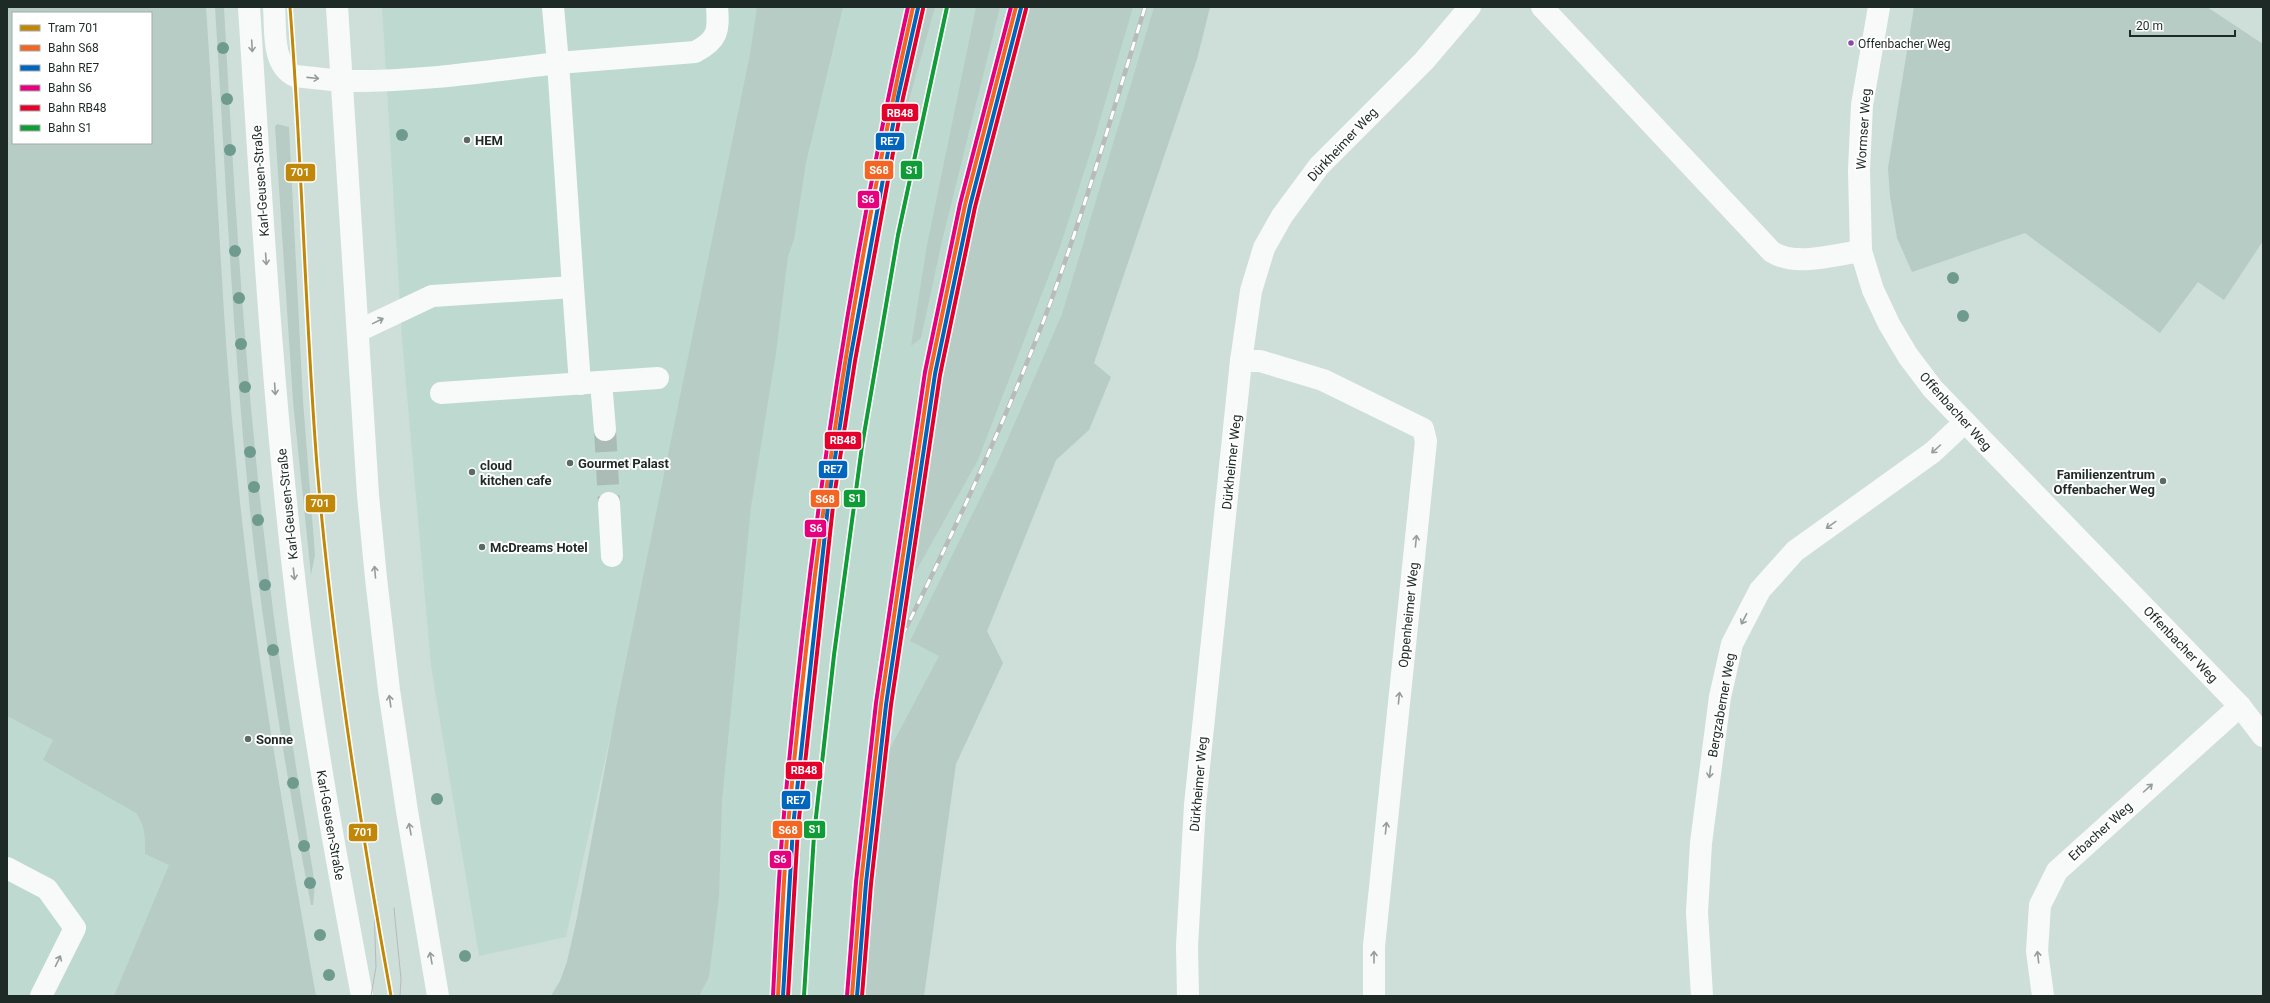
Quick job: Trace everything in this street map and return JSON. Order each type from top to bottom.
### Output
[{"type":"street","name":"Karl-Geusen-Straße","points":[[249,7],[275,391],[289,531],[315,728],[362,996]]},
{"type":"street","points":[[274,7],[279,58],[289,73],[295,76],[342,81],[385,82],[433,78],[558,63],[695,52],[708,45],[716,36],[718,24],[717,7]]},
{"type":"street","points":[[337,7],[370,510],[389,690],[407,811],[438,996]]},
{"type":"street","points":[[553,7],[573,287],[591,383],[604,430]]},
{"type":"street","name":"Dürkheimer Weg","points":[[1188,996],[1187,946],[1195,805],[1241,361],[1251,291],[1264,248],[1282,216],[1319,166],[1424,61],[1470,7]]},
{"type":"street","points":[[1542,7],[1772,252],[1782,258],[1795,261],[1861,251]]},
{"type":"street","name":"Wormser Weg","points":[[1861,251],[1859,170],[1862,105],[1879,7]]},
{"type":"street","name":"Offenbacher Weg","points":[[1861,251],[1873,290],[1889,324],[1904,350],[1932,388],[2240,706],[2263,736]]},
{"type":"street","points":[[358,331],[432,296],[573,287]]},
{"type":"street","name":"Oppenheimer Weg","points":[[1241,361],[1260,361],[1323,380],[1423,430],[1426,441],[1374,946],[1374,996]]},
{"type":"street","points":[[441,394],[658,378]]},
{"type":"street","name":"Bergzaberner Weg","points":[[1702,996],[1697,912],[1701,843],[1720,697],[1732,644],[1760,590],[1795,551],[1933,452],[1965,422]]},
{"type":"street","points":[[609,503],[612,556]]},
{"type":"street","name":"Erbacher Weg","points":[[2043,996],[2038,951],[2040,905],[2057,871],[2240,706]]},
{"type":"street","points":[[7,868],[47,889],[75,928],[41,996]]},
{"type":"shaded area","points":[[7,7],[206,7],[227,356],[244,538],[271,735],[316,996],[114,996],[169,865],[145,854],[145,838],[142,823],[136,813],[43,760],[53,740],[7,716]]},
{"type":"shaded area","points":[[215,7],[224,7],[236,215],[252,422],[277,642],[315,885],[313,905],[311,905],[295,820],[274,693],[248,495],[232,286]]},
{"type":"shaded area","points":[[382,7],[1210,7],[1197,59],[1056,460],[937,756],[922,996],[551,996],[560,981],[567,962],[577,918],[612,729],[566,937],[479,956],[431,666],[402,339]]},
{"type":"shaded area","points":[[757,7],[843,7],[806,163],[794,240],[788,256],[776,353],[751,507],[722,801],[719,897],[709,977],[699,996],[551,996],[560,981],[567,962],[577,918],[616,709],[750,54]]},
{"type":"shaded area","points":[[923,7],[935,7],[906,111],[899,116]]},
{"type":"shaded area","points":[[976,7],[1000,7],[942,241],[921,338],[911,346],[927,245]]},
{"type":"shaded area","points":[[1027,7],[1133,7],[1093,144],[1060,247],[978,460],[905,591],[942,371],[977,204]]},
{"type":"shaded area","points":[[1154,7],[1210,7],[1197,59],[1094,363],[1111,377],[1089,430],[1056,460],[987,631],[1003,663],[956,764],[924,996],[865,996],[885,758],[939,656],[910,641],[996,466],[1062,314]]},
{"type":"shaded area","points":[[1914,7],[2207,7],[2263,44],[2263,241],[2224,300],[2198,282],[2160,333],[2025,233],[1912,272],[1897,238],[1890,196],[1888,168]]},
{"type":"shaded area","points":[[277,124],[289,127],[303,401],[315,555],[311,575],[293,401],[275,127]]},
{"type":"shaded area","points":[[7,623],[170,845],[165,996],[7,996]]},
{"type":"tunnel","points":[[605,430],[609,503]]},
{"type":"tram line","name":"701","points":[[290,7],[298,122],[313,409],[323,533],[330,599],[357,798],[391,996]]},
{"type":"tram line","points":[[371,996],[376,967],[374,907]]},
{"type":"tram line","points":[[394,908],[401,979],[400,996]]},
{"type":"railway","points":[[902,636],[977,478],[1029,358],[1045,317],[1085,202],[1145,7]]},
{"type":"rail line","name":"S6","points":[[773,996],[778,889],[783,825],[804,619],[817,516],[848,312],[866,210],[908,7]]},
{"type":"rail line","name":"S68","points":[[778,996],[783,889],[788,826],[798,723],[822,517],[853,312],[871,210],[913,7]]},
{"type":"rail line","name":"S1","points":[[804,996],[814,835],[834,655],[862,446],[898,235],[947,7]]},
{"type":"rail line","name":"S6","points":[[847,996],[856,882],[876,703],[925,372],[960,204],[1011,7]]},
{"type":"rail line","name":"S68","points":[[852,996],[861,883],[881,704],[930,373],[965,205],[1016,7]]},
{"type":"rail line","name":"RE7","points":[[783,996],[793,827],[829,497],[850,360],[898,97],[918,8]]},
{"type":"rail line","name":"RE7","points":[[857,996],[866,883],[886,705],[935,374],[970,206],[1021,8]]},
{"type":"rail line","name":"RB48","points":[[788,996],[798,828],[834,497],[855,361],[903,98],[923,9]]},
{"type":"rail line","name":"RB48","points":[[862,996],[871,884],[891,705],[940,375],[975,207],[1026,9]]},
{"type":"place","name":"Offenbacher Weg","points":[[1851,43]]},
{"type":"place","name":"HEM","points":[[467,140]]},
{"type":"place","name":"Gourmet Palast","points":[[570,463]]},
{"type":"place","name":"cloud kitchen cafe","points":[[472,472]]},
{"type":"place","name":"Familienzentrum Offenbacher Weg","points":[[2163,481]]},
{"type":"place","name":"McDreams Hotel","points":[[482,547]]},
{"type":"place","name":"Sonne","points":[[248,739]]}]
